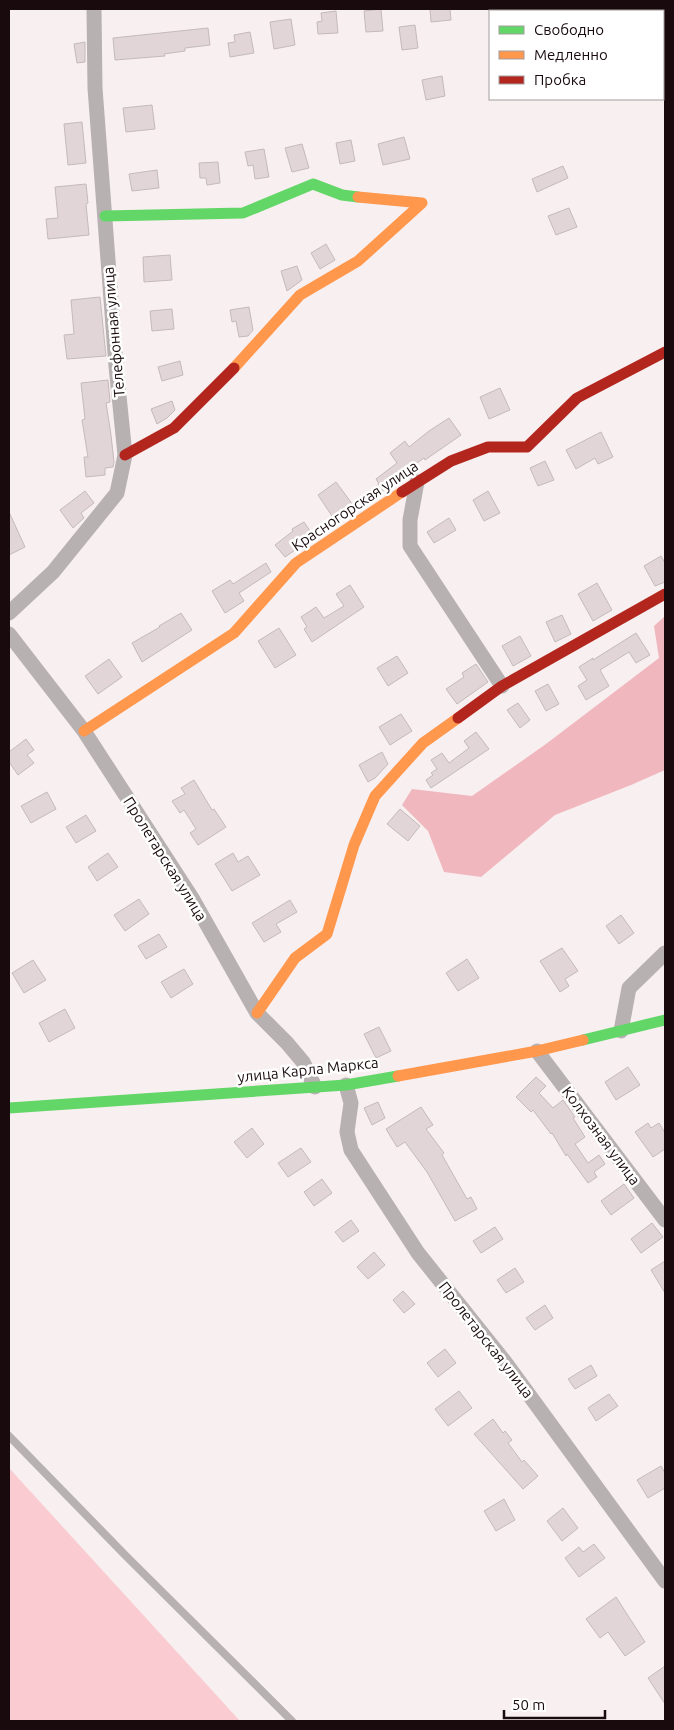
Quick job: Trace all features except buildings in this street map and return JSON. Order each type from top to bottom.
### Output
[{"type":"street","name":"Телефонная улица","points":[[9,613],[53,572],[117,493],[125,455],[116,366],[95,88],[94,9]]},
{"type":"street","points":[[105,216],[243,213],[313,184],[342,195],[422,203],[358,261],[300,295],[243,359],[174,428],[125,455]]},
{"type":"street","name":"Красногорская улица","points":[[84,731],[234,633],[296,563],[417,482],[451,461],[488,447],[527,447],[577,398],[665,352]]},
{"type":"street","points":[[417,482],[410,520],[410,546],[502,686]]},
{"type":"street","points":[[257,1013],[295,958],[327,934],[354,845],[375,796],[423,743],[502,686],[665,594]]},
{"type":"street","name":"Пролетарская улица","points":[[9,634],[84,731],[192,898],[257,1013],[303,1062],[315,1087]]},
{"type":"street","points":[[621,1031],[629,988],[665,953]]},
{"type":"street","name":"улица Карла Маркса","points":[[9,1108],[346,1085],[537,1052],[665,1020]]},
{"type":"street","name":"Колхозная улица","points":[[537,1052],[665,1220]]},
{"type":"street","name":"Пролетарская улица","points":[[346,1085],[351,1103],[346,1132],[351,1150],[356,1158],[418,1253],[505,1362],[665,1582]]},
{"type":"lane","points":[[9,1436],[127,1557],[292,1721]]},
{"type":"shaded area","points":[[665,616],[665,770],[555,815],[481,877],[444,872],[428,831],[402,805],[412,789],[472,796],[546,744],[659,658],[654,626]]},
{"type":"shaded area","points":[[9,1468],[240,1721],[9,1721]]},
{"type":"traffic: fast","points":[[105,216],[243,213],[313,184],[342,195],[358,197]]},
{"type":"traffic: fast","points":[[583,1040],[665,1020]]},
{"type":"traffic: fast","points":[[9,1108],[346,1085],[398,1076]]},
{"type":"traffic: slow","points":[[234,368],[300,295],[358,261],[422,203],[358,197]]},
{"type":"traffic: slow","points":[[84,731],[234,633],[296,563],[402,492]]},
{"type":"traffic: slow","points":[[257,1013],[295,958],[327,934],[354,845],[375,796],[423,743],[458,718]]},
{"type":"traffic: slow","points":[[398,1076],[537,1051],[583,1040]]},
{"type":"traffic: jam","points":[[402,492],[451,461],[488,447],[527,447],[577,398],[665,352]]},
{"type":"traffic: jam","points":[[125,455],[174,428],[234,368]]},
{"type":"traffic: jam","points":[[458,718],[502,686],[665,594]]}]
